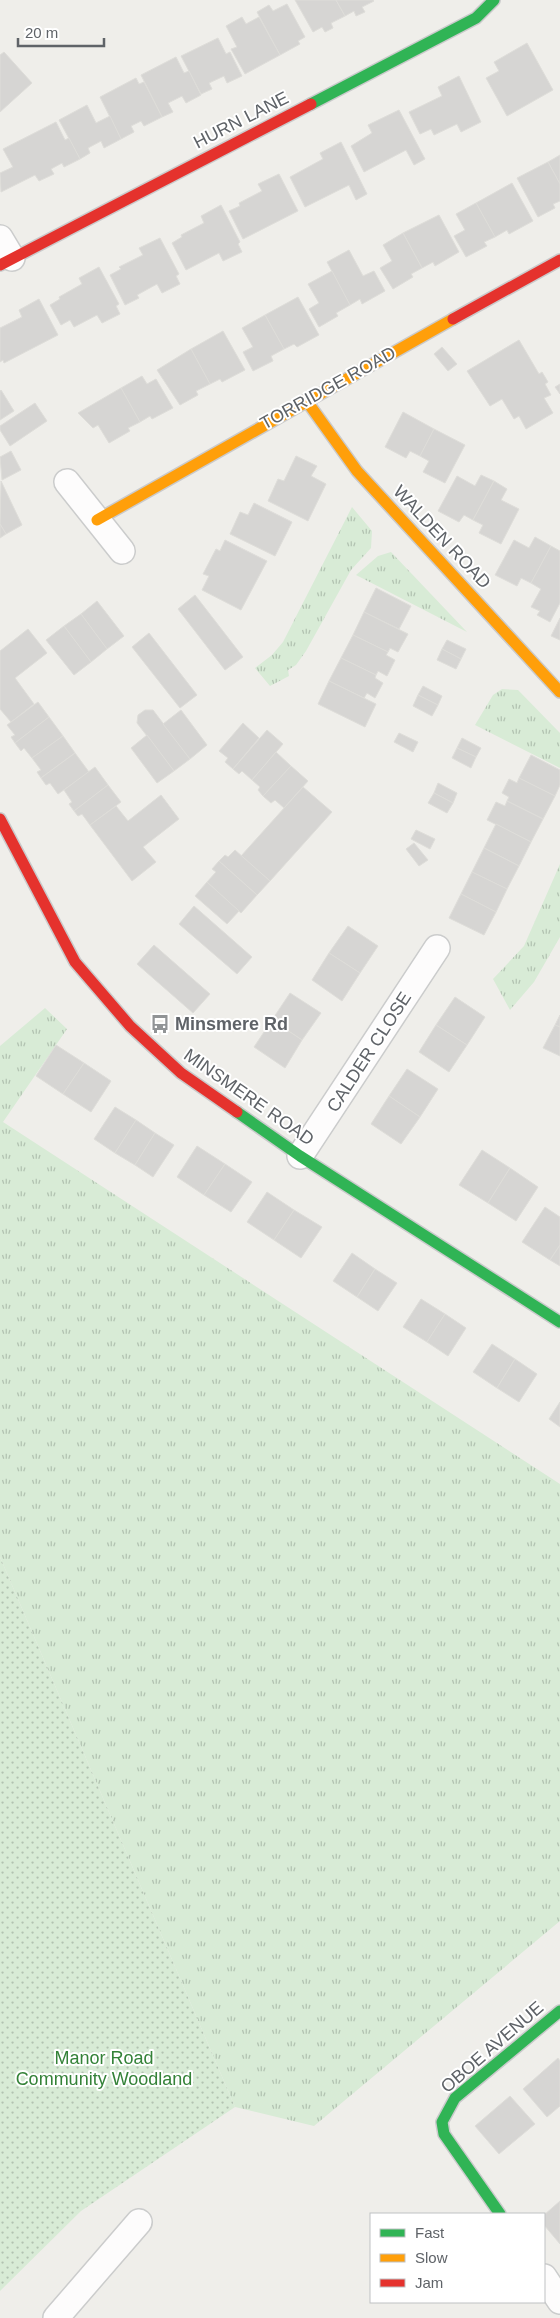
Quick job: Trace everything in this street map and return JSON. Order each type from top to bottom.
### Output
[{"type":"street","name":"HURN LANE","points":[[4,254],[476,18],[494,0]]},
{"type":"street","name":"TORRIDGE ROAD","points":[[97,520],[306,400],[560,260]]},
{"type":"street","name":"WALDEN ROAD","points":[[306,400],[357,471],[560,692]]},
{"type":"street","points":[[67,482],[122,551]]},
{"type":"street","name":"MINSMERE ROAD","points":[[0,818],[75,962],[130,1026],[181,1073],[300,1156],[560,1322]]},
{"type":"street","name":"CALDER CLOSE","points":[[300,1156],[437,948]]},
{"type":"street","name":"OBOE AVENUE","points":[[499,2213],[444,2134],[442,2122],[455,2098],[560,2011]]},
{"type":"street","points":[[56,2318],[138,2222]]},
{"type":"street","points":[[545,2278],[560,2300]]},
{"type":"green space","points":[[352,507],[372,531],[371,548],[351,570],[306,651],[296,665],[288,670],[289,676],[270,686],[255,668],[272,655],[283,642]]},
{"type":"green space","points":[[391,552],[467,632],[356,575],[378,556]]},
{"type":"green space","points":[[502,689],[518,690],[560,733],[560,768],[475,725],[493,695]]},
{"type":"green space","points":[[560,864],[560,937],[534,982],[510,1010],[493,979],[524,946]]},
{"type":"green space","points":[[45,1008],[67,1029],[3,1122],[560,1484],[560,1921],[314,2126],[235,2107],[0,1557],[0,1046]]},
{"type":"green space","name":"Manor Road Community Woodland","points":[[0,1557],[235,2107],[81,2211],[0,2291]]},
{"type":"building","points":[[295,0],[336,0],[345,16],[331,23],[333,28],[325,32],[322,27],[313,32]]},
{"type":"building","points":[[336,0],[374,1],[362,7],[365,12],[356,16],[354,11],[345,16]]},
{"type":"building","points":[[287,4],[305,37],[298,41],[300,44],[280,55],[257,12],[269,5],[273,11]]},
{"type":"building","points":[[242,17],[246,24],[259,17],[280,55],[245,74],[231,49],[237,47],[226,26]]},
{"type":"building","points":[[218,38],[226,54],[230,52],[242,76],[227,83],[224,76],[209,83],[212,89],[201,94],[181,56]]},
{"type":"building","points":[[527,43],[553,90],[507,116],[486,78],[499,71],[494,62]]},
{"type":"building","points":[[4,52],[32,83],[0,112],[0,55]]},
{"type":"building","points":[[176,57],[184,73],[189,71],[201,95],[186,103],[182,96],[168,103],[173,112],[162,117],[141,75]]},
{"type":"building","points":[[459,76],[481,122],[461,132],[457,124],[434,135],[431,129],[420,134],[409,112],[442,96],[438,87]]},
{"type":"building","points":[[136,78],[139,84],[144,82],[162,117],[144,126],[141,121],[131,126],[134,132],[121,139],[100,97]]},
{"type":"building","points":[[87,105],[96,123],[110,116],[121,139],[104,148],[101,141],[88,148],[90,153],[80,159],[59,120]]},
{"type":"building","points":[[399,110],[425,159],[414,165],[406,150],[364,172],[351,146],[372,133],[368,125]]},
{"type":"building","points":[[56,122],[65,140],[69,138],[80,159],[64,167],[62,163],[51,169],[54,174],[39,181],[35,175],[1,192],[0,173],[13,167],[3,149]]},
{"type":"building","points":[[341,142],[367,194],[356,200],[349,185],[305,207],[290,177],[323,159],[320,153]]},
{"type":"building","points":[[560,155],[560,184],[548,162]]},
{"type":"building","points":[[548,162],[560,184],[560,201],[553,204],[555,208],[538,217],[517,178]]},
{"type":"building","points":[[279,174],[298,211],[243,239],[229,211],[240,206],[239,203],[262,191],[258,184]]},
{"type":"building","points":[[512,183],[533,221],[509,234],[507,230],[495,237],[476,203]]},
{"type":"building","points":[[476,203],[495,237],[484,242],[487,246],[466,257],[454,236],[465,230],[456,214]]},
{"type":"building","points":[[221,205],[240,242],[238,244],[242,252],[223,261],[219,253],[186,270],[172,243],[182,237],[181,235],[204,223],[201,216]]},
{"type":"building","points":[[439,215],[459,252],[435,266],[433,262],[422,268],[403,233]]},
{"type":"building","points":[[403,233],[422,268],[411,274],[413,277],[393,289],[380,268],[392,261],[383,245]]},
{"type":"building","points":[[160,238],[179,274],[176,276],[180,284],[162,293],[157,284],[137,295],[139,298],[125,305],[110,275],[121,269],[119,267],[143,255],[139,248]]},
{"type":"building","points":[[349,250],[363,276],[374,271],[385,291],[362,304],[360,299],[350,305],[327,262]]},
{"type":"building","points":[[99,267],[119,304],[116,306],[120,314],[102,323],[97,315],[74,327],[70,320],[61,325],[50,305],[60,299],[59,297],[82,284],[79,278]]},
{"type":"building","points":[[332,271],[350,305],[336,313],[338,316],[319,327],[309,309],[319,303],[308,284]]},
{"type":"building","points":[[298,297],[319,335],[297,347],[294,344],[284,349],[265,315]]},
{"type":"building","points":[[39,299],[58,335],[4,363],[3,360],[0,362],[0,328],[22,317],[19,310]]},
{"type":"building","points":[[265,315],[284,349],[271,356],[273,361],[253,371],[243,352],[253,347],[242,328]]},
{"type":"building","points":[[223,331],[245,370],[222,382],[220,379],[210,384],[191,349]]},
{"type":"building","points":[[519,340],[539,374],[542,372],[548,382],[545,384],[551,395],[544,398],[553,413],[526,429],[519,416],[514,419],[502,399],[490,406],[467,371]]},
{"type":"building","points":[[442,347],[457,364],[448,371],[434,354]]},
{"type":"building","points":[[191,349],[210,384],[196,391],[198,395],[180,405],[157,370]]},
{"type":"building","points":[[142,376],[147,384],[156,379],[173,408],[152,419],[150,416],[140,422],[121,388]]},
{"type":"building","points":[[560,384],[560,394],[555,387]]},
{"type":"building","points":[[121,388],[140,422],[128,428],[130,431],[109,443],[98,425],[93,428],[78,413]]},
{"type":"building","points":[[0,391],[14,411],[0,420]]},
{"type":"building","points":[[35,403],[47,421],[10,446],[0,430],[0,426]]},
{"type":"building","points":[[403,412],[434,429],[420,456],[410,451],[406,458],[385,447]]},
{"type":"building","points":[[434,429],[465,445],[445,483],[423,472],[429,461],[420,456]]},
{"type":"building","points":[[11,451],[21,470],[2,480],[0,457]]},
{"type":"building","points":[[296,456],[317,466],[311,476],[326,484],[308,521],[268,501],[278,479],[284,481]]},
{"type":"building","points":[[481,475],[494,481],[473,520],[464,515],[459,522],[438,511],[457,476],[475,486]]},
{"type":"building","points":[[1,481],[22,525],[6,534],[0,524]]},
{"type":"building","points":[[494,481],[507,489],[501,500],[519,509],[501,544],[479,533],[483,525],[473,520]]},
{"type":"building","points":[[254,503],[292,522],[275,556],[230,534],[240,512],[248,515]]},
{"type":"building","points":[[0,524],[6,534],[0,538]]},
{"type":"building","points":[[535,537],[551,546],[531,583],[521,578],[517,586],[495,575],[514,540],[529,548]]},
{"type":"building","points":[[225,540],[267,561],[241,610],[202,590],[209,576],[203,574],[216,549],[220,551]]},
{"type":"building","points":[[551,546],[560,551],[560,603],[550,622],[537,615],[540,611],[531,607],[541,589],[531,583]]},
{"type":"building","points":[[376,588],[411,606],[399,629],[364,612]]},
{"type":"building","points":[[195,595],[243,657],[225,670],[178,609]]},
{"type":"building","points":[[97,601],[124,636],[107,649],[81,614]]},
{"type":"building","points":[[364,612],[408,634],[398,652],[390,648],[388,652],[353,635]]},
{"type":"building","points":[[81,614],[107,649],[91,662],[64,626]]},
{"type":"building","points":[[560,618],[560,640],[551,636]]},
{"type":"building","points":[[64,626],[91,662],[74,675],[46,640]]},
{"type":"building","points":[[28,629],[47,653],[15,678],[34,704],[11,722],[0,709],[0,651]]},
{"type":"building","points":[[149,633],[197,695],[180,708],[132,647]]},
{"type":"building","points":[[353,635],[388,652],[386,655],[395,660],[387,676],[378,671],[376,675],[341,658]]},
{"type":"building","points":[[447,640],[466,649],[461,659],[442,649]]},
{"type":"building","points":[[442,649],[461,659],[456,669],[437,660]]},
{"type":"building","points":[[341,658],[376,675],[375,678],[383,683],[375,698],[367,693],[364,698],[329,681]]},
{"type":"building","points":[[329,681],[376,704],[365,727],[318,704]]},
{"type":"building","points":[[423,686],[442,696],[438,705],[418,695]]},
{"type":"building","points":[[418,695],[438,705],[432,716],[413,706]]},
{"type":"building","points":[[38,702],[49,717],[15,743],[11,737],[15,735],[7,725]]},
{"type":"building","points":[[145,710],[153,710],[190,759],[174,771],[137,723],[138,715]]},
{"type":"building","points":[[181,710],[207,745],[190,759],[163,724]]},
{"type":"building","points":[[49,717],[63,736],[32,758],[24,748],[21,751],[15,743]]},
{"type":"building","points":[[243,723],[259,738],[233,769],[225,762],[228,758],[219,751]]},
{"type":"building","points":[[267,730],[283,744],[252,780],[242,771],[239,774],[233,769]]},
{"type":"building","points":[[399,733],[418,742],[413,752],[394,742]]},
{"type":"building","points":[[147,735],[174,771],[157,783],[131,748]]},
{"type":"building","points":[[63,736],[75,753],[41,778],[37,772],[41,770],[32,758]]},
{"type":"building","points":[[462,738],[481,748],[476,757],[457,748]]},
{"type":"building","points":[[457,748],[476,757],[471,768],[452,758]]},
{"type":"building","points":[[276,752],[291,766],[263,796],[258,790],[260,787],[252,780]]},
{"type":"building","points":[[75,753],[89,772],[58,794],[50,783],[46,785],[41,778]]},
{"type":"building","points":[[531,755],[560,770],[560,785],[555,796],[519,778]]},
{"type":"building","points":[[291,766],[308,781],[284,808],[275,800],[271,803],[263,796]]},
{"type":"building","points":[[95,767],[108,785],[74,811],[69,804],[72,802],[64,790]]},
{"type":"building","points":[[519,778],[555,796],[543,819],[507,801],[509,797],[502,793],[509,779],[517,783]]},
{"type":"building","points":[[438,783],[457,793],[453,803],[434,793]]},
{"type":"building","points":[[108,785],[121,802],[90,825],[82,814],[78,816],[74,811]]},
{"type":"building","points":[[303,787],[332,812],[270,881],[241,856]]},
{"type":"building","points":[[434,793],[453,803],[447,813],[428,803]]},
{"type":"building","points":[[161,795],[179,819],[143,847],[156,862],[132,881],[90,825],[116,806],[128,821]]},
{"type":"building","points":[[507,801],[543,819],[531,842],[487,820],[496,802],[505,806]]},
{"type":"building","points":[[496,824],[531,842],[519,866],[484,848]]},
{"type":"building","points":[[416,830],[435,839],[430,849],[411,839]]},
{"type":"building","points":[[414,843],[428,860],[419,866],[406,849]]},
{"type":"building","points":[[484,848],[519,866],[507,889],[472,872]]},
{"type":"building","points":[[235,850],[270,881],[257,895],[219,861],[225,855],[228,857]]},
{"type":"building","points":[[219,861],[257,895],[241,913],[207,882],[216,872],[212,869]]},
{"type":"building","points":[[472,872],[507,889],[496,912],[461,894]]},
{"type":"building","points":[[207,882],[239,911],[227,924],[195,896]]},
{"type":"building","points":[[461,894],[496,912],[484,935],[449,918]]},
{"type":"building","points":[[194,906],[252,957],[237,974],[179,924]]},
{"type":"building","points":[[348,926],[378,946],[360,973],[329,953]]},
{"type":"building","points":[[154,945],[210,994],[193,1013],[137,964]]},
{"type":"building","points":[[329,953],[360,973],[342,1001],[312,980]]},
{"type":"building","points":[[290,993],[321,1013],[302,1040],[272,1020]]},
{"type":"building","points":[[455,997],[485,1017],[467,1045],[436,1025]]},
{"type":"building","points":[[560,1015],[560,1027],[555,1025]]},
{"type":"building","points":[[272,1020],[302,1040],[285,1068],[254,1047]]},
{"type":"building","points":[[436,1025],[467,1045],[449,1072],[419,1052]]},
{"type":"building","points":[[555,1025],[560,1027],[560,1056],[543,1048]]},
{"type":"building","points":[[56,1045],[84,1063],[63,1094],[36,1076]]},
{"type":"building","points":[[84,1063],[111,1081],[91,1112],[63,1094]]},
{"type":"building","points":[[407,1069],[438,1089],[420,1117],[389,1096]]},
{"type":"building","points":[[389,1096],[420,1117],[401,1144],[371,1124]]},
{"type":"building","points":[[115,1107],[136,1120],[115,1153],[94,1139]]},
{"type":"building","points":[[136,1120],[155,1133],[135,1165],[115,1153]]},
{"type":"building","points":[[155,1133],[174,1145],[153,1177],[135,1165]]},
{"type":"building","points":[[197,1146],[225,1164],[204,1195],[177,1177]]},
{"type":"building","points":[[482,1150],[510,1168],[488,1203],[459,1185]]},
{"type":"building","points":[[225,1164],[252,1182],[231,1212],[204,1195]]},
{"type":"building","points":[[510,1168],[538,1187],[516,1221],[488,1203]]},
{"type":"building","points":[[267,1192],[294,1210],[274,1240],[247,1222]]},
{"type":"building","points":[[545,1207],[560,1217],[560,1245],[550,1260],[522,1242]]},
{"type":"building","points":[[294,1210],[322,1227],[301,1258],[274,1240]]},
{"type":"building","points":[[560,1245],[560,1266],[550,1260]]},
{"type":"building","points":[[352,1253],[375,1269],[357,1297],[333,1281]]},
{"type":"building","points":[[375,1269],[397,1283],[378,1311],[357,1297]]},
{"type":"building","points":[[421,1299],[445,1314],[427,1342],[403,1327]]},
{"type":"building","points":[[445,1314],[466,1328],[448,1356],[427,1342]]},
{"type":"building","points":[[492,1344],[515,1359],[497,1388],[473,1372]]},
{"type":"building","points":[[515,1359],[537,1374],[519,1402],[497,1388]]},
{"type":"building","points":[[560,1402],[560,1427],[549,1419]]},
{"type":"building","points":[[558,2058],[560,2061],[560,2106],[547,2117],[523,2089]]},
{"type":"building","points":[[510,2096],[535,2124],[499,2154],[475,2126]]},
{"type":"building","points":[[560,2201],[560,2244],[545,2226],[545,2214]]},
{"type":"traffic: fast","points":[[311,104],[476,18],[494,0]]},
{"type":"traffic: fast","points":[[237,1112],[300,1156],[560,1322]]},
{"type":"traffic: fast","points":[[499,2213],[444,2134],[442,2122],[455,2098],[560,2011]]},
{"type":"traffic: slow","points":[[97,520],[453,319]]},
{"type":"traffic: slow","points":[[306,400],[357,471],[560,692]]},
{"type":"traffic: jam","points":[[0,265],[311,104]]},
{"type":"traffic: jam","points":[[453,319],[560,260]]},
{"type":"traffic: jam","points":[[0,819],[75,962],[130,1026],[181,1073],[237,1112]]},
{"type":"place","name":"Minsmere Rd","points":[[160,1024]]}]
